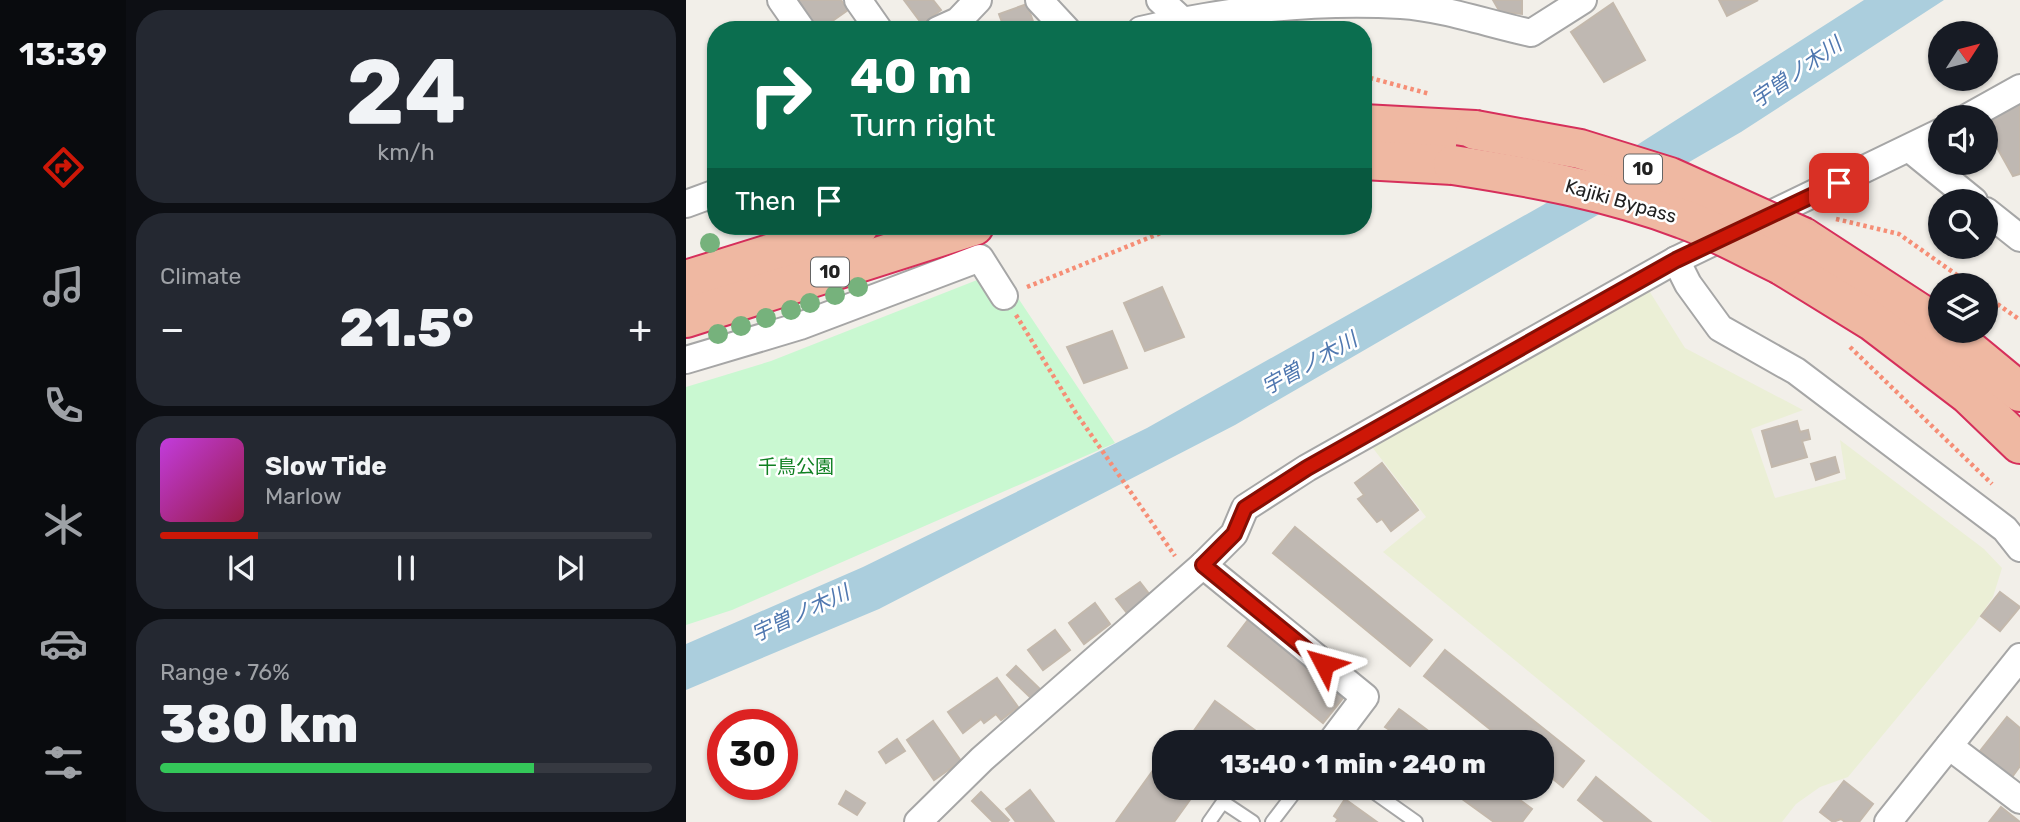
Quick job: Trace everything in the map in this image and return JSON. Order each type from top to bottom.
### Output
[{"type":"highway","name":"Kajiki Bypass","points":[[1372,124],[1475,130],[1580,149],[1670,177],[1803,240],[1928,319]]},
{"type":"highway","name":"Kajiki Bypass","points":[[1372,160],[1453,165],[1526,176],[1617,197],[1686,220],[1803,240],[1872,321],[1969,395],[2020,444]]},
{"type":"highway","name":"10","points":[[686,280],[830,235]]},
{"type":"highway","name":"10","points":[[686,318],[946,235]]},
{"type":"highway","points":[[1961,343],[2020,392]]},
{"type":"street","points":[[781,0],[796,21]]},
{"type":"street","points":[[858,0],[873,21]]},
{"type":"street","points":[[958,21],[978,0]]},
{"type":"street","points":[[1039,0],[1059,21]]},
{"type":"street","points":[[1160,0],[1182,20]]},
{"type":"street","points":[[1178,21],[1321,5],[1403,5],[1531,33],[1583,0]]},
{"type":"street","points":[[1990,105],[2020,89]]},
{"type":"street","points":[[918,822],[982,759],[1203,565],[1234,534],[1245,508],[1297,475],[1676,260],[1928,139]]},
{"type":"street","points":[[1910,149],[1960,189]]},
{"type":"street","points":[[686,204],[707,196]]},
{"type":"street","points":[[1998,221],[2020,238]]},
{"type":"street","points":[[686,360],[800,326],[980,258],[1004,296]]},
{"type":"street","points":[[1676,260],[1688,284],[1720,328],[1796,371],[2005,529],[2020,548]]},
{"type":"street","points":[[1203,565],[1365,697],[1340,730]]},
{"type":"street","points":[[1888,822],[2020,656]]},
{"type":"street","points":[[1949,746],[2020,800]]},
{"type":"lane","points":[[1272,822],[1289,800]]},
{"type":"lane","points":[[1385,800],[1416,822]]},
{"type":"lane","points":[[1209,822],[1223,802],[1253,822]]},
{"type":"path","points":[[1372,78],[1440,97]]},
{"type":"path","points":[[1803,240],[1899,234],[1954,273]]},
{"type":"path","points":[[1156,235],[1004,296],[1076,413],[1167,545]]},
{"type":"path","points":[[1998,304],[2020,320]]},
{"type":"path","points":[[1847,344],[2001,493]]},
{"type":"green space","name":"千鳥公園","points":[[1000,271],[1115,443],[732,610],[686,625],[686,387],[771,361]]},
{"type":"green space","points":[[1648,289],[1685,348],[1803,410],[1751,429],[1775,498],[1846,479],[1840,440],[1984,549],[2002,568],[1993,597],[1974,625],[1848,777],[1820,787],[1796,804],[1782,822],[1712,822],[1383,552],[1426,517],[1369,443]]},
{"type":"water","name":"宇曽ノ木川","points":[[1864,0],[1944,0],[1741,132],[1235,425],[879,609],[686,690],[686,644],[863,567],[1147,428],[1543,205]]},
{"type":"building","points":[[793,0],[841,0],[848,10],[832,21],[808,21]]},
{"type":"building","points":[[904,0],[933,0],[941,10],[926,21],[920,21]]},
{"type":"building","points":[[1493,0],[1522,0],[1522,14],[1500,12]]},
{"type":"building","points":[[1719,0],[1758,0],[1727,16]]},
{"type":"building","points":[[1613,3],[1645,60],[1604,82],[1571,32]]},
{"type":"building","points":[[1027,4],[1033,21],[1002,21],[999,14]]},
{"type":"building","points":[[2020,101],[2020,174],[2013,176],[1998,149],[1998,113]]},
{"type":"building","points":[[1162,287],[1184,337],[1145,351],[1124,303]]},
{"type":"building","points":[[1112,331],[1127,368],[1084,383],[1067,347]]},
{"type":"building","points":[[1797,421],[1800,432],[1808,430],[1810,439],[1802,441],[1807,457],[1772,467],[1762,431]]},
{"type":"building","points":[[1835,457],[1839,472],[1816,480],[1811,464]]},
{"type":"building","points":[[1382,463],[1418,510],[1391,531],[1382,519],[1377,522],[1358,499],[1364,495],[1355,483]]},
{"type":"building","points":[[1295,527],[1432,640],[1410,666],[1273,553]]},
{"type":"building","points":[[1140,582],[1150,595],[1127,613],[1116,599]]},
{"type":"building","points":[[2000,592],[2020,607],[2000,631],[1981,616]]},
{"type":"building","points":[[1095,603],[1110,624],[1084,644],[1069,623]]},
{"type":"building","points":[[1248,620],[1344,697],[1323,723],[1228,646]]},
{"type":"building","points":[[1055,630],[1070,650],[1043,670],[1028,650]]},
{"type":"building","points":[[1445,650],[1545,730],[1491,730],[1424,676]]},
{"type":"building","points":[[1016,666],[1040,689],[1032,699],[1007,675]]},
{"type":"building","points":[[997,678],[1018,707],[1001,720],[996,714],[984,723],[981,719],[963,733],[948,712]]},
{"type":"building","points":[[1215,701],[1255,730],[1194,730]]},
{"type":"building","points":[[1399,709],[1427,730],[1390,730],[1385,727]]},
{"type":"building","points":[[2007,717],[2020,728],[2020,766],[2012,777],[1980,751]]},
{"type":"building","points":[[933,721],[961,761],[934,780],[907,740]]},
{"type":"building","points":[[1554,737],[1584,761],[1563,787],[1554,780]]},
{"type":"building","points":[[897,739],[905,751],[886,763],[879,752]]},
{"type":"building","points":[[1152,772],[1152,800],[1190,800],[1174,822],[1116,822]]},
{"type":"building","points":[[1596,777],[1651,822],[1605,822],[1578,800]]},
{"type":"building","points":[[1844,781],[1873,804],[1859,822],[1845,822],[1841,819],[1833,822],[1820,812]]},
{"type":"building","points":[[1030,790],[1054,822],[1016,822],[1006,809]]},
{"type":"building","points":[[846,791],[865,803],[857,815],[839,804]]},
{"type":"building","points":[[981,792],[1009,820],[1007,822],[993,822],[972,801]]},
{"type":"building","points":[[1346,800],[1377,822],[1336,822],[1338,819],[1334,816]]},
{"type":"building","points":[[1464,800],[1520,800],[1532,809],[1522,822],[1494,822]]},
{"type":"building","points":[[2001,807],[2020,822],[1989,822]]},
{"type":"route","points":[[1324,664],[1203,565],[1234,534],[1245,508],[1307,468],[1676,260],[1839,183]]}]
